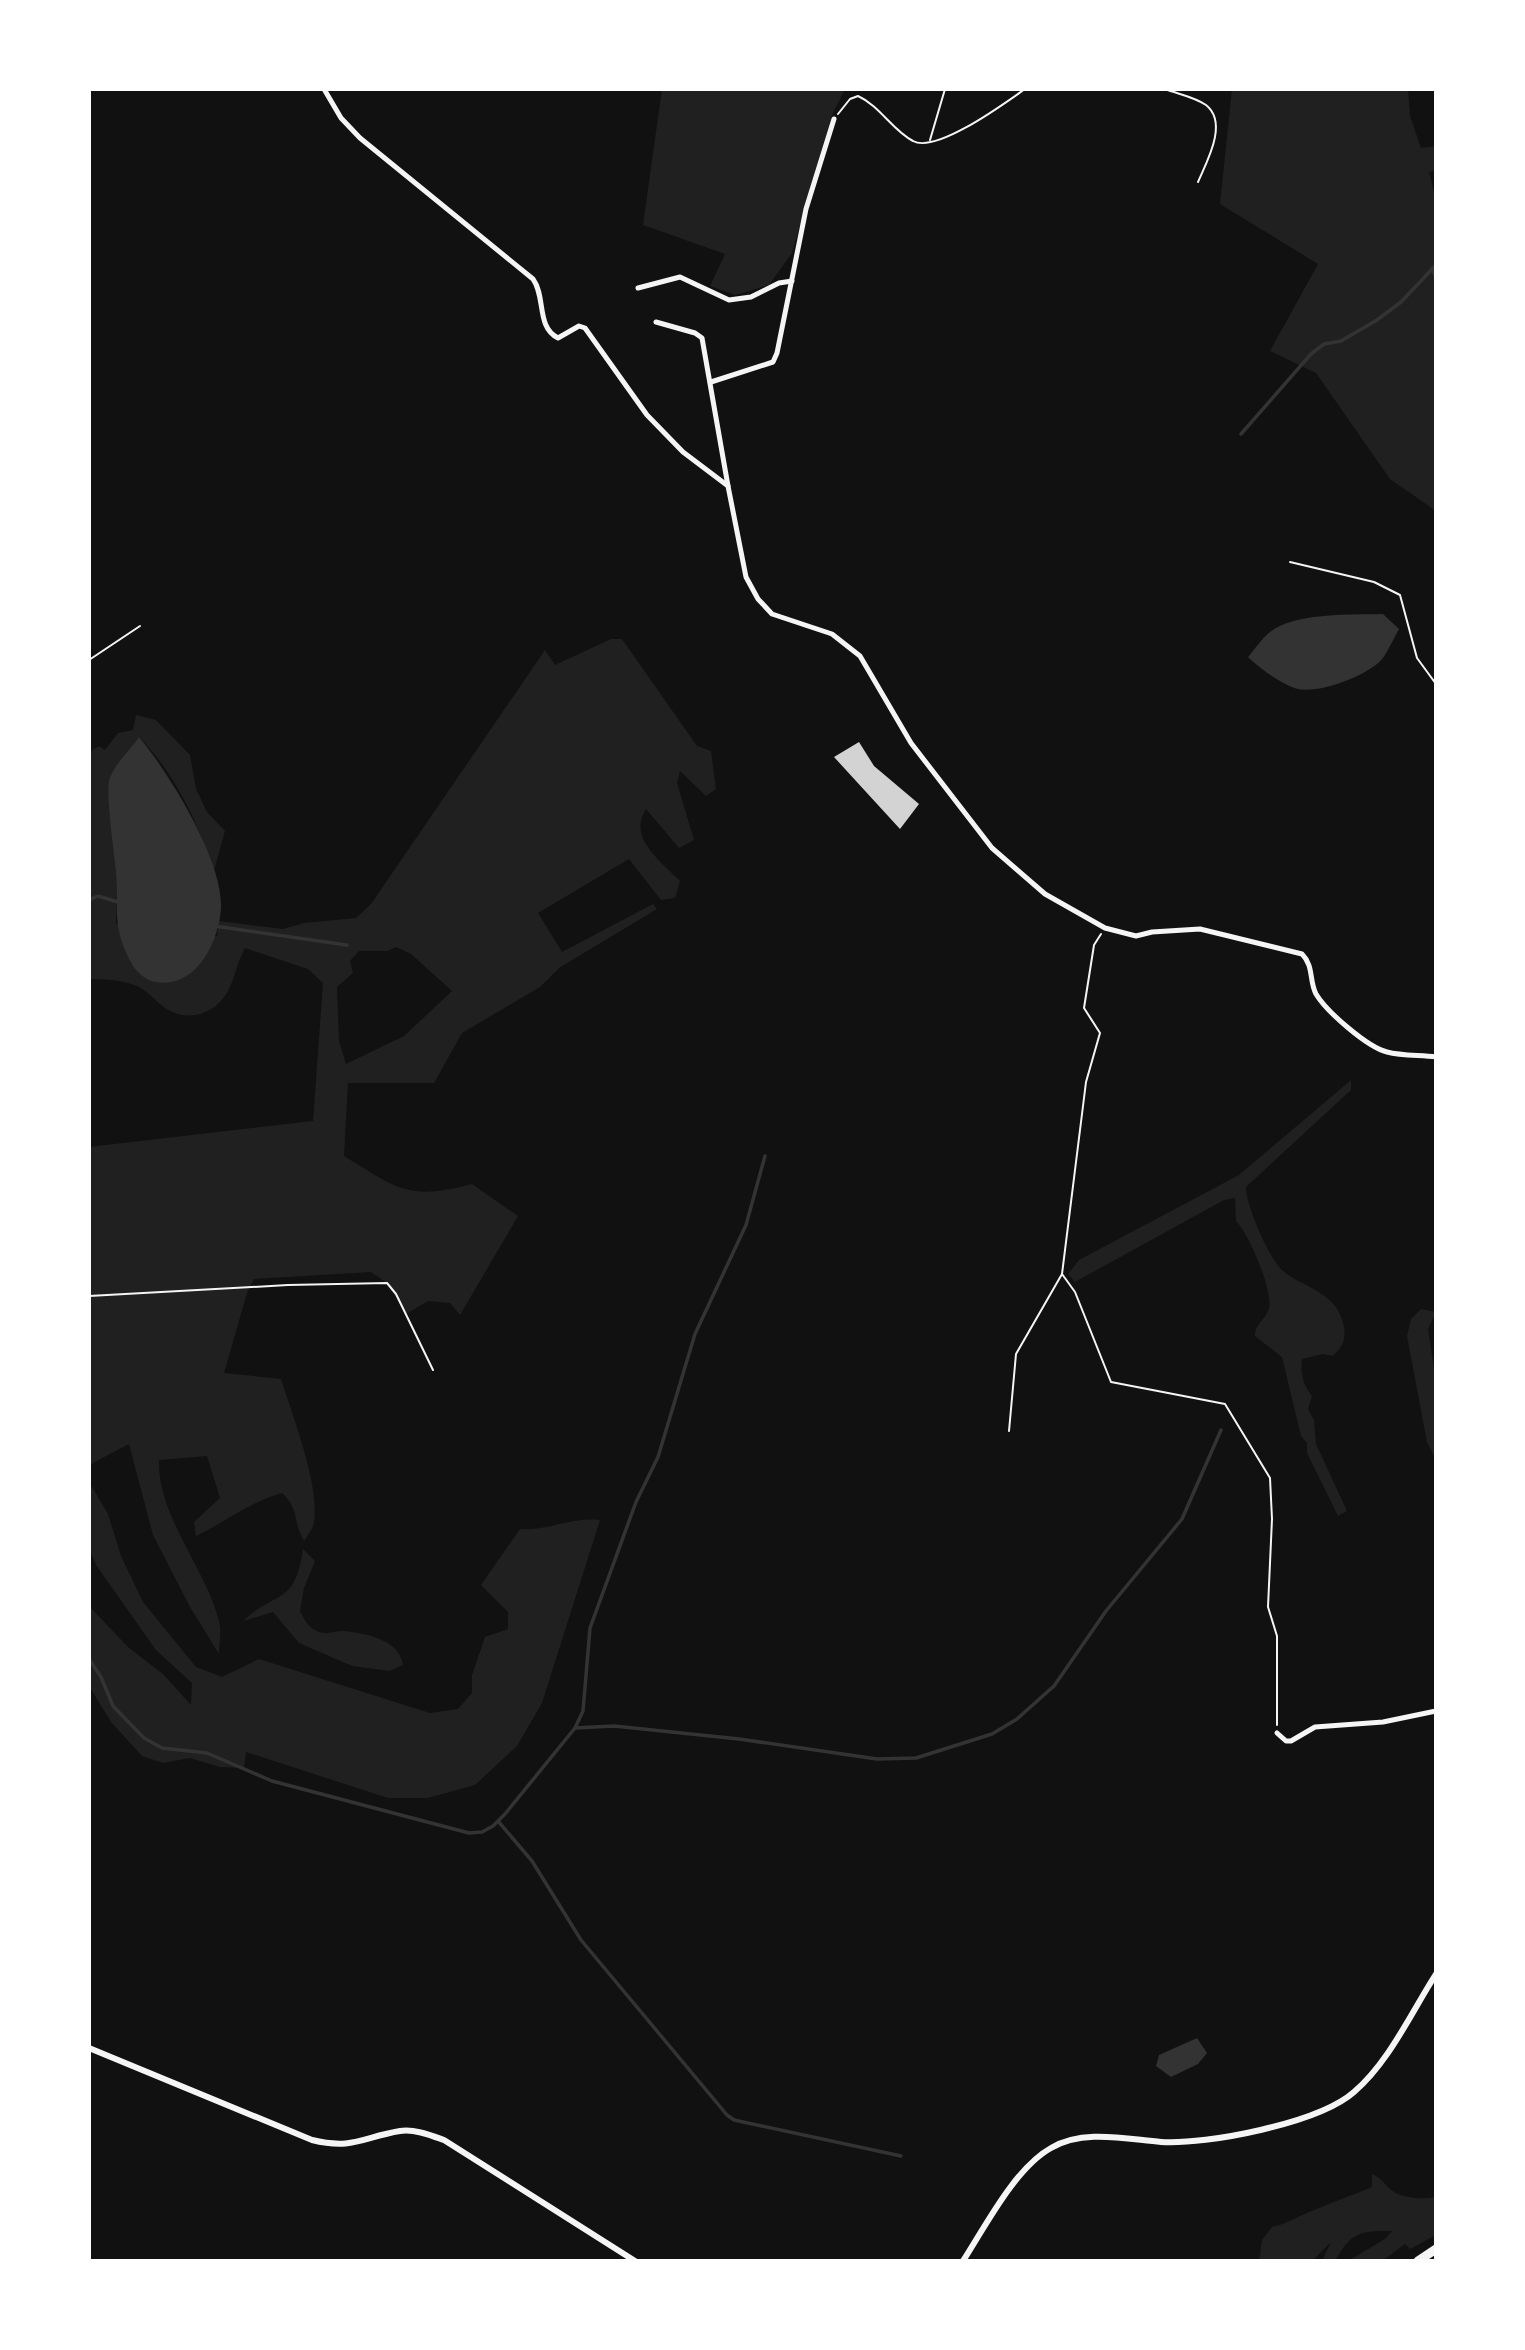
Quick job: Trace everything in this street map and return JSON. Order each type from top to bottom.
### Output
[{"type":"highway","points":[[1418,2261],[1436,2249]]},
{"type":"street","points":[[324,89],[341,118],[359,138],[533,279],[541,290],[544,324],[550,334],[558,338],[579,326],[585,328],[647,415],[683,452],[728,486]]},
{"type":"street","points":[[710,382],[773,362],[778,353],[806,209],[834,119]]},
{"type":"street","points":[[638,288],[680,277],[729,300],[751,297],[779,283],[792,281]]},
{"type":"street","points":[[656,323],[695,333],[702,338],[746,577],[758,599],[772,614],[832,634],[860,656],[911,743],[992,848],[1045,894],[1105,928],[1136,936],[1152,932],[1200,929],[1271,948],[1298,952],[1306,957],[1312,970],[1314,991],[1359,1035],[1388,1053],[1436,1057]]},
{"type":"street","points":[[1277,1733],[1286,1741],[1291,1741],[1315,1727],[1383,1722],[1436,1711]]},
{"type":"street","points":[[963,2261],[1015,2183],[1031,2163],[1050,2148],[1087,2137],[1179,2143],[1236,2137],[1310,2115],[1353,2094],[1383,2058],[1436,1974]]},
{"type":"street","points":[[89,2048],[312,2140],[335,2146],[354,2144],[401,2131],[423,2132],[444,2140],[635,2261]]},
{"type":"path","points":[[856,89],[858,96]]},
{"type":"path","points":[[930,141],[945,89]]},
{"type":"path","points":[[834,119],[850,99],[858,96],[869,101],[914,142],[930,141],[959,131],[1025,89]]},
{"type":"path","points":[[1165,89],[1205,104],[1212,111],[1215,122],[1213,148],[1198,182]]},
{"type":"path","points":[[1290,562],[1374,582],[1400,595],[1417,658],[1436,684]]},
{"type":"path","points":[[89,660],[140,626]]},
{"type":"path","points":[[1009,1431],[1016,1354],[1062,1274],[1086,1082],[1100,1033],[1084,1008],[1085,996],[1094,945],[1105,928]]},
{"type":"path","points":[[1062,1274],[1075,1292],[1111,1382],[1225,1404],[1270,1478],[1272,1519],[1268,1607],[1277,1636],[1277,1733]]},
{"type":"path","points":[[89,1296],[288,1285],[387,1283],[396,1294],[433,1370]]},
{"type":"shaded area","points":[[662,89],[845,89],[833,113],[792,253],[769,285],[735,295],[710,286],[725,254],[643,225]]},
{"type":"shaded area","points":[[1232,89],[1408,89],[1410,116],[1421,148],[1436,146],[1436,170],[1429,172],[1436,200],[1436,511],[1390,479],[1316,373],[1270,351],[1318,264],[1220,204]]},
{"type":"shaded area","points":[[1383,614],[1399,629],[1383,658],[1367,671],[1344,682],[1318,689],[1298,689],[1272,676],[1248,657],[1270,632],[1294,621],[1324,616]]},
{"type":"shaded area","points":[[611,639],[622,639],[697,746],[711,751],[716,789],[706,796],[680,771],[677,783],[694,840],[679,848],[646,809],[641,820],[643,839],[656,857],[680,881],[675,898],[661,900],[629,859],[538,913],[562,952],[653,904],[657,909],[559,968],[540,987],[462,1033],[434,1083],[348,1083],[344,1156],[404,1189],[433,1191],[472,1184],[518,1216],[460,1315],[450,1303],[428,1301],[406,1314],[387,1283],[371,1272],[254,1279],[247,1293],[224,1373],[281,1379],[309,1470],[315,1507],[314,1522],[304,1541],[292,1505],[282,1493],[249,1506],[196,1536],[194,1522],[220,1498],[207,1456],[159,1460],[160,1481],[166,1501],[213,1601],[219,1621],[219,1654],[190,1607],[153,1535],[129,1444],[89,1465],[89,1147],[313,1121],[323,983],[308,969],[245,948],[230,988],[222,1000],[210,1010],[188,1016],[172,1012],[137,986],[114,980],[89,979],[89,752],[99,746],[105,750],[118,733],[133,730],[136,715],[156,720],[190,755],[196,789],[207,812],[225,831],[213,874],[202,838],[185,801],[163,766],[139,737],[117,883],[116,924],[217,936],[219,921],[283,929],[304,923],[356,918],[371,904],[545,650],[555,665]],"holes":[[[396,947],[411,954],[452,991],[404,1036],[346,1064],[339,1041],[337,987],[353,973],[350,961],[359,951],[387,951]]]},
{"type":"shaded area","points":[[139,737],[165,772],[192,818],[204,842],[219,888],[221,908],[216,935],[210,948],[194,971],[170,982],[153,981],[136,970],[125,951],[118,928],[109,781],[118,764]]},
{"type":"shaded area","points":[[1351,1080],[1351,1090],[1246,1187],[1254,1218],[1278,1265],[1283,1271],[1328,1299],[1341,1315],[1344,1336],[1339,1350],[1333,1356],[1323,1354],[1302,1359],[1301,1364],[1304,1383],[1312,1396],[1308,1409],[1314,1420],[1316,1444],[1347,1511],[1338,1516],[1307,1453],[1307,1443],[1301,1436],[1282,1357],[1255,1336],[1268,1312],[1269,1300],[1259,1263],[1236,1221],[1235,1198],[1224,1200],[1075,1282],[1068,1274],[1079,1260],[1239,1175]]},
{"type":"shaded area","points":[[1421,1309],[1436,1312],[1428,1329],[1436,1382],[1436,1460],[1427,1442],[1407,1336],[1411,1319]]},
{"type":"shaded area","points":[[89,1482],[108,1514],[121,1556],[143,1602],[196,1667],[222,1677],[259,1659],[430,1713],[458,1709],[472,1693],[472,1675],[485,1637],[508,1629],[508,1612],[481,1585],[520,1529],[579,1520],[600,1520],[542,1703],[517,1746],[475,1785],[428,1798],[388,1798],[246,1752],[244,1768],[220,1767],[190,1758],[163,1763],[142,1756],[111,1722],[89,1686],[89,1606],[128,1647],[163,1674],[191,1705],[192,1683],[156,1650],[96,1565],[89,1548]]},
{"type":"shaded area","points":[[303,1549],[315,1561],[304,1588],[300,1611],[305,1621],[321,1633],[345,1631],[381,1639],[395,1649],[403,1665],[390,1671],[352,1666],[299,1643],[273,1612],[243,1621],[289,1589],[295,1580]]},
{"type":"shaded area","points":[[1197,2038],[1207,2053],[1198,2064],[1171,2077],[1156,2066],[1159,2055]]},
{"type":"shaded area","points":[[1372,2174],[1399,2194],[1419,2198],[1436,2197],[1436,2235],[1410,2249],[1405,2244],[1382,2261],[1348,2261],[1385,2239],[1392,2231],[1358,2235],[1346,2244],[1335,2261],[1322,2261],[1331,2242],[1312,2261],[1259,2261],[1262,2240],[1272,2227],[1372,2187]]},
{"type":"building","points":[[859,742],[874,766],[919,804],[900,829],[834,757]]},
{"type":"waterway","points":[[1241,434],[1311,354],[1324,344],[1341,341],[1377,320],[1401,302],[1436,265]]},
{"type":"waterway","points":[[1432,268],[1436,278]]},
{"type":"waterway","points":[[89,900],[98,896],[118,902]]},
{"type":"waterway","points":[[214,926],[347,945]]},
{"type":"waterway","points":[[89,1659],[101,1677],[113,1706],[144,1738],[162,1748],[207,1753],[272,1781],[469,1833],[482,1832],[493,1826],[575,1728],[583,1711],[590,1628],[636,1502],[658,1457],[695,1334],[746,1225],[765,1156]]},
{"type":"waterway","points":[[575,1728],[614,1726],[739,1739],[877,1759],[916,1758],[992,1734],[1017,1719],[1054,1686],[1106,1611],[1182,1519],[1221,1430]]},
{"type":"waterway","points":[[498,1821],[532,1861],[581,1940],[727,2115],[734,2120],[901,2156]]}]
